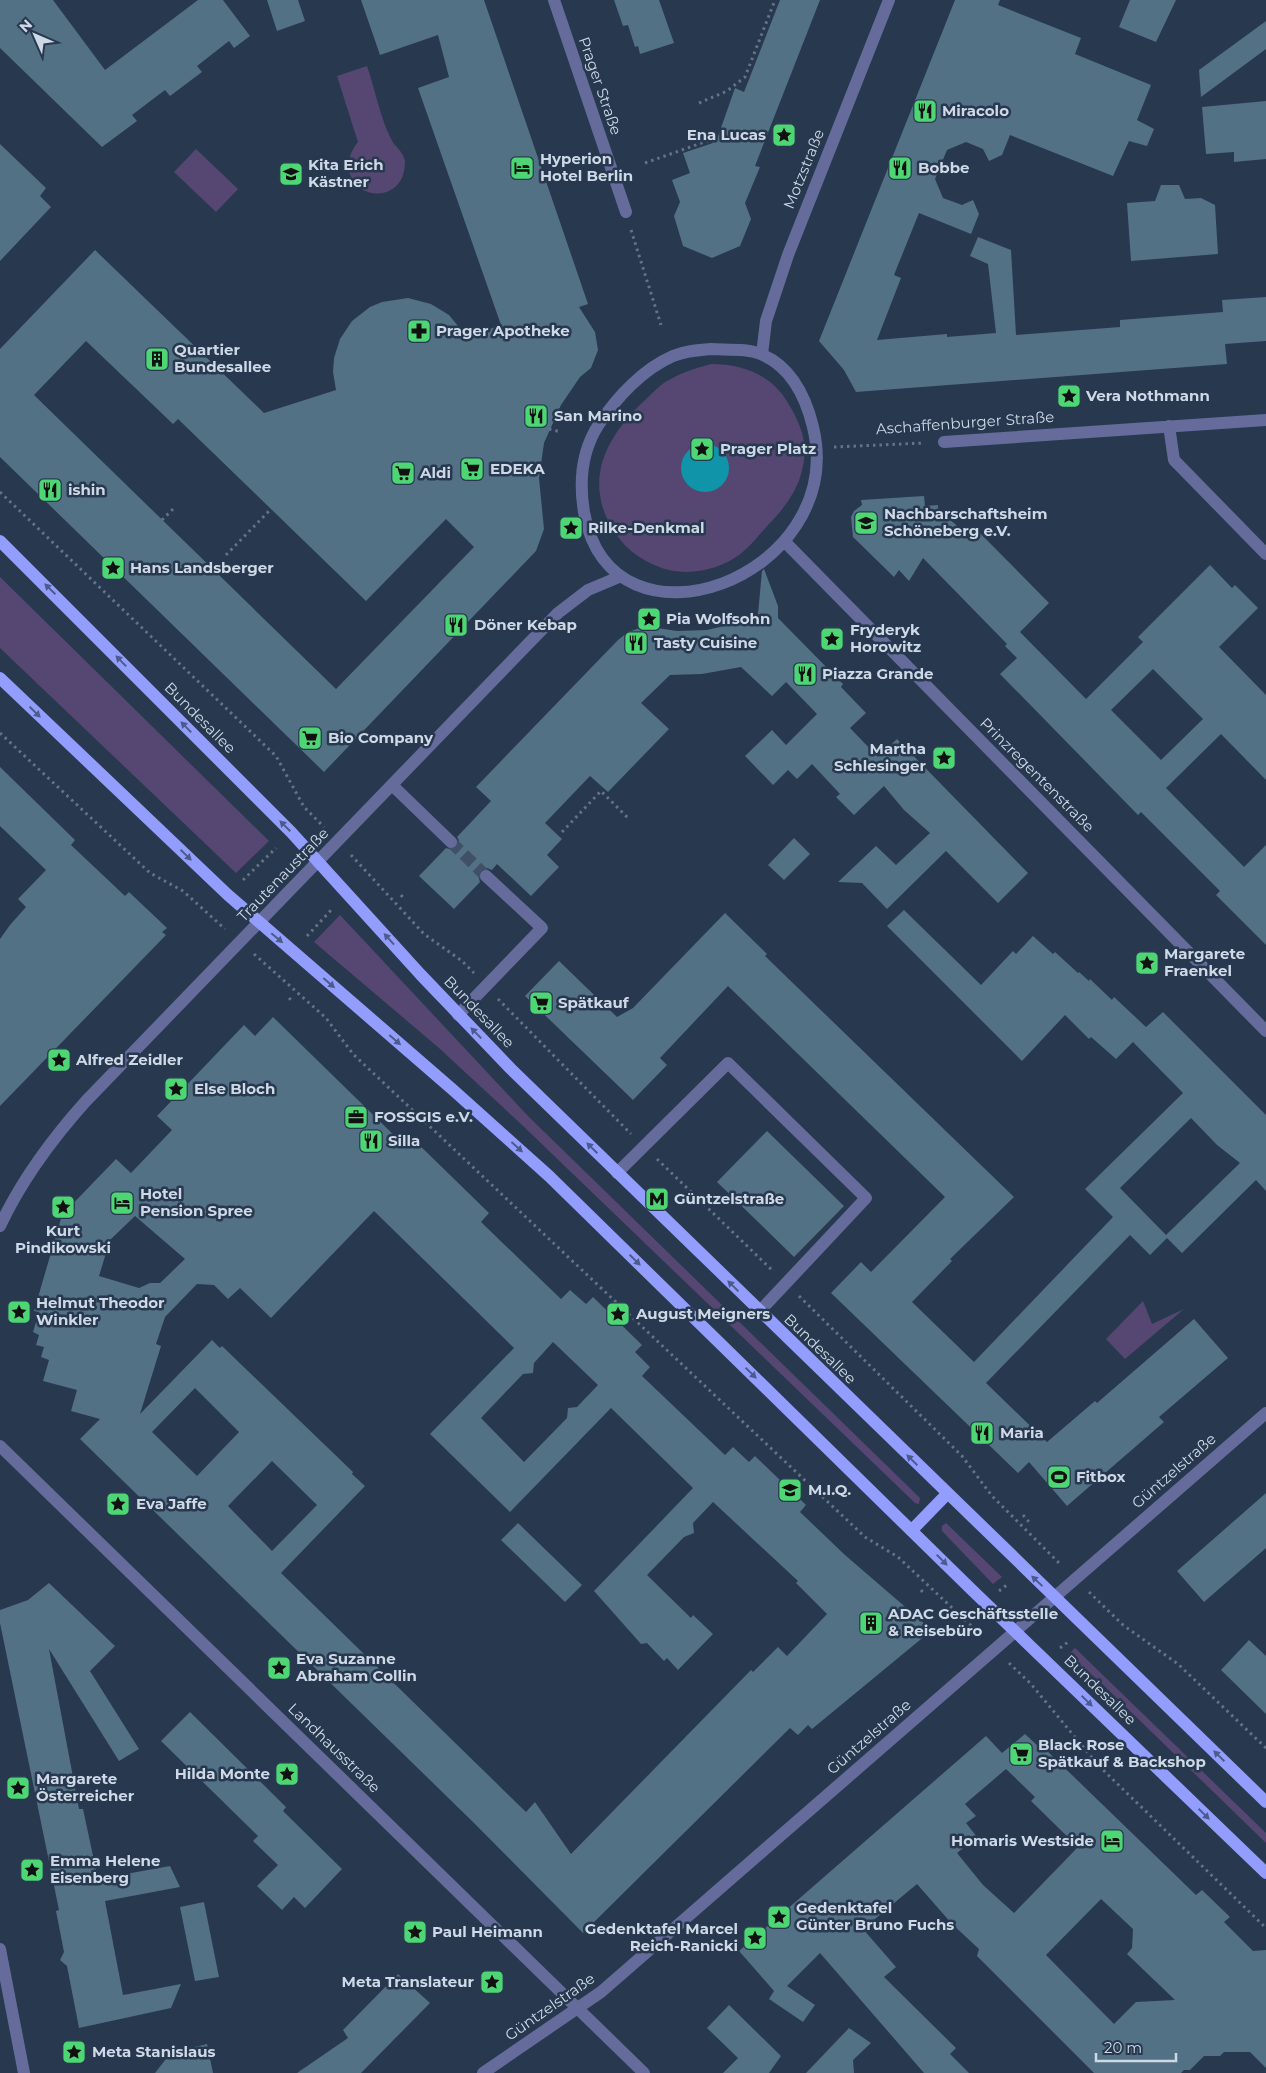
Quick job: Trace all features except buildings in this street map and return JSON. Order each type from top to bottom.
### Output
[{"type":"main road","name":"Bundesallee","points":[[0,541],[72,611],[319,862],[458,1015],[759,1312],[1266,1802]]},
{"type":"main road","name":"Bundesallee","points":[[0,678],[228,895],[445,1082],[549,1176],[1015,1632],[1266,1873]]},
{"type":"main road","points":[[912,1530],[947,1494]]},
{"type":"street","name":"Prager Straße","points":[[554,0],[626,212]]},
{"type":"street","name":"Motzstraße","points":[[762,354],[766,320],[788,255],[889,0]]},
{"type":"street","points":[[710,349],[762,354],[779,366],[799,389],[810,417],[816,447],[815,471],[810,495],[800,520],[785,542],[763,563],[736,579],[708,589],[660,591],[619,577],[605,560],[594,541],[584,509],[581,479],[593,433],[606,414],[627,390],[652,368],[674,356],[710,349]]},
{"type":"street","name":"Aschaffenburger Straße","points":[[944,442],[1266,420]]},
{"type":"street","points":[[1169,426],[1174,460],[1266,554]]},
{"type":"street","name":"Prinzregentenstraße","points":[[785,542],[1266,1031]]},
{"type":"street","name":"Trautenaustraße","points":[[0,1226],[24,1179],[63,1126],[558,613],[588,590],[619,577]]},
{"type":"street","points":[[392,786],[452,842]]},
{"type":"street","points":[[458,1015],[542,928],[486,876]]},
{"type":"street","points":[[617,1173],[728,1063],[866,1198],[759,1312]]},
{"type":"street","name":"Güntzelstraße","points":[[483,2073],[601,1992],[1266,1413]]},
{"type":"street","name":"Landhausstraße","points":[[0,1446],[644,2073]]},
{"type":"street","points":[[0,1949],[24,2073]]},
{"type":"path","points":[[699,103],[727,91],[745,77],[775,0]]},
{"type":"path","points":[[645,163],[710,140],[716,142]]},
{"type":"path","points":[[626,212],[661,325]]},
{"type":"path","points":[[549,429],[561,432]]},
{"type":"path","name":"Aschaffenburger Straße","points":[[816,447],[944,442]]},
{"type":"path","points":[[0,492],[276,756],[304,807]]},
{"type":"path","points":[[162,520],[175,507]]},
{"type":"path","points":[[226,555],[271,509]]},
{"type":"path","points":[[108,575],[114,568]]},
{"type":"path","points":[[0,733],[150,873],[183,891],[200,907]]},
{"type":"path","points":[[562,832],[601,791],[629,819]]},
{"type":"path","points":[[243,880],[276,848]]},
{"type":"path","points":[[374,878],[424,934],[462,961],[544,1048],[962,1456],[992,1496],[1041,1546]]},
{"type":"path","points":[[401,895],[405,900]]},
{"type":"path","points":[[307,936],[333,908]]},
{"type":"path","points":[[281,978],[326,1018],[353,1054],[865,1537],[898,1557],[957,1612]]},
{"type":"path","points":[[289,998],[293,1002]]},
{"type":"path","points":[[1023,1515],[1029,1522]]},
{"type":"path","points":[[999,1591],[1008,1584]]},
{"type":"path","points":[[921,1590],[925,1595]]},
{"type":"path","points":[[1115,1618],[1138,1637],[1178,1664],[1266,1748]]},
{"type":"path","points":[[1059,1649],[1068,1642]]},
{"type":"path","points":[[1031,1684],[1098,1765],[1266,1928]]},
{"type":"shaded area","points":[[367,66],[387,130],[393,142],[403,154],[405,161],[401,180],[392,189],[381,193],[370,192],[360,188],[352,179],[349,169],[350,156],[358,142],[337,76]]},
{"type":"shaded area","points":[[196,149],[238,189],[216,212],[174,172]]},
{"type":"shaded area","points":[[711,364],[745,369],[756,373],[774,385],[799,423],[803,437],[804,460],[800,479],[792,496],[775,518],[747,548],[730,561],[721,565],[700,571],[679,572],[651,564],[625,546],[615,533],[603,509],[600,475],[603,459],[610,444],[630,415],[643,402],[674,377]]},
{"type":"shaded area","points":[[0,577],[269,841],[236,873],[0,648]]},
{"type":"shaded area","points":[[340,915],[528,1116],[920,1498],[919,1504],[915,1503],[521,1124],[439,1048],[314,942]]},
{"type":"shaded area","points":[[1143,1301],[1152,1324],[1184,1309],[1125,1359],[1106,1339]]},
{"type":"shaded area","points":[[946,1523],[1002,1577],[993,1584],[942,1531],[942,1526]]},
{"type":"shaded area","points":[[1075,1648],[1266,1833],[1266,1843],[1097,1679],[1067,1656]]},
{"type":"water","points":[[700,444],[710,444],[722,451],[729,463],[729,473],[722,485],[710,492],[700,492],[692,488],[685,481],[681,473],[681,463],[685,455],[692,448]]},
{"type":"tunnel","points":[[451,842],[486,876]]},
{"type":"place","name":"Miracolo","points":[[925,111]]},
{"type":"place","name":"Ena Lucas","points":[[784,135]]},
{"type":"place","name":"Hyperion Hotel Berlin","points":[[522,168]]},
{"type":"place","name":"Bobbe","points":[[900,168]]},
{"type":"place","name":"Kita Erich Kästner","points":[[291,174]]},
{"type":"place","name":"Prager Apotheke","points":[[419,331]]},
{"type":"place","name":"Quartier Bundesallee","points":[[157,359]]},
{"type":"place","name":"Vera Nothmann","points":[[1069,396]]},
{"type":"place","name":"San Marino","points":[[536,416]]},
{"type":"place","name":"Prager Platz","points":[[702,449]]},
{"type":"place","name":"EDEKA","points":[[472,469]]},
{"type":"place","name":"Aldi","points":[[403,473]]},
{"type":"place","name":"ishin","points":[[50,490]]},
{"type":"place","name":"Nachbarschaftsheim Schöneberg e.V.","points":[[866,523]]},
{"type":"place","name":"Rilke-Denkmal","points":[[571,528]]},
{"type":"place","name":"Hans Landsberger","points":[[113,568]]},
{"type":"place","name":"Pia Wolfsohn","points":[[649,619]]},
{"type":"place","name":"Döner Kebap","points":[[456,625]]},
{"type":"place","name":"Fryderyk Horowitz","points":[[832,639]]},
{"type":"place","name":"Tasty Cuisine","points":[[636,643]]},
{"type":"place","name":"Piazza Grande","points":[[805,674]]},
{"type":"place","name":"Bio Company","points":[[310,738]]},
{"type":"place","name":"Martha Schlesinger","points":[[944,758]]},
{"type":"place","name":"Margarete Fraenkel","points":[[1147,963]]},
{"type":"place","name":"Spätkauf","points":[[541,1003]]},
{"type":"place","name":"Alfred Zeidler","points":[[59,1060]]},
{"type":"place","name":"Else Bloch","points":[[176,1089]]},
{"type":"place","name":"FOSSGIS e.V.","points":[[356,1117]]},
{"type":"place","name":"Silla","points":[[371,1141]]},
{"type":"place","name":"Güntzelstraße","points":[[657,1199]]},
{"type":"place","name":"Hotel Pension Spree","points":[[122,1203]]},
{"type":"place","name":"Kurt Pindikowski","points":[[63,1207]]},
{"type":"place","name":"Helmut Theodor Winkler","points":[[19,1312]]},
{"type":"place","name":"August Meigners","points":[[618,1314]]},
{"type":"place","name":"Maria","points":[[982,1433]]},
{"type":"place","name":"Fitbox","points":[[1059,1477]]},
{"type":"place","name":"M.I.Q.","points":[[790,1490]]},
{"type":"place","name":"Eva Jaffe","points":[[118,1504]]},
{"type":"place","name":"ADAC Geschäftsstelle & Reisebüro","points":[[871,1623]]},
{"type":"place","name":"Eva Suzanne Abraham Collin","points":[[279,1668]]},
{"type":"place","name":"Black Rose Spätkauf & Backshop","points":[[1021,1754]]},
{"type":"place","name":"Hilda Monte","points":[[287,1774]]},
{"type":"place","name":"Margarete Österreicher","points":[[18,1788]]},
{"type":"place","name":"Homaris Westside","points":[[1112,1841]]},
{"type":"place","name":"Emma Helene Eisenberg","points":[[32,1870]]},
{"type":"place","name":"Gedenktafel Günter Bruno Fuchs","points":[[779,1917]]},
{"type":"place","name":"Paul Heimann","points":[[415,1932]]},
{"type":"place","name":"Gedenktafel Marcel Reich-Ranicki","points":[[755,1938]]},
{"type":"place","name":"Meta Translateur","points":[[492,1982]]},
{"type":"place","name":"Meta Stanislaus","points":[[74,2052]]}]
